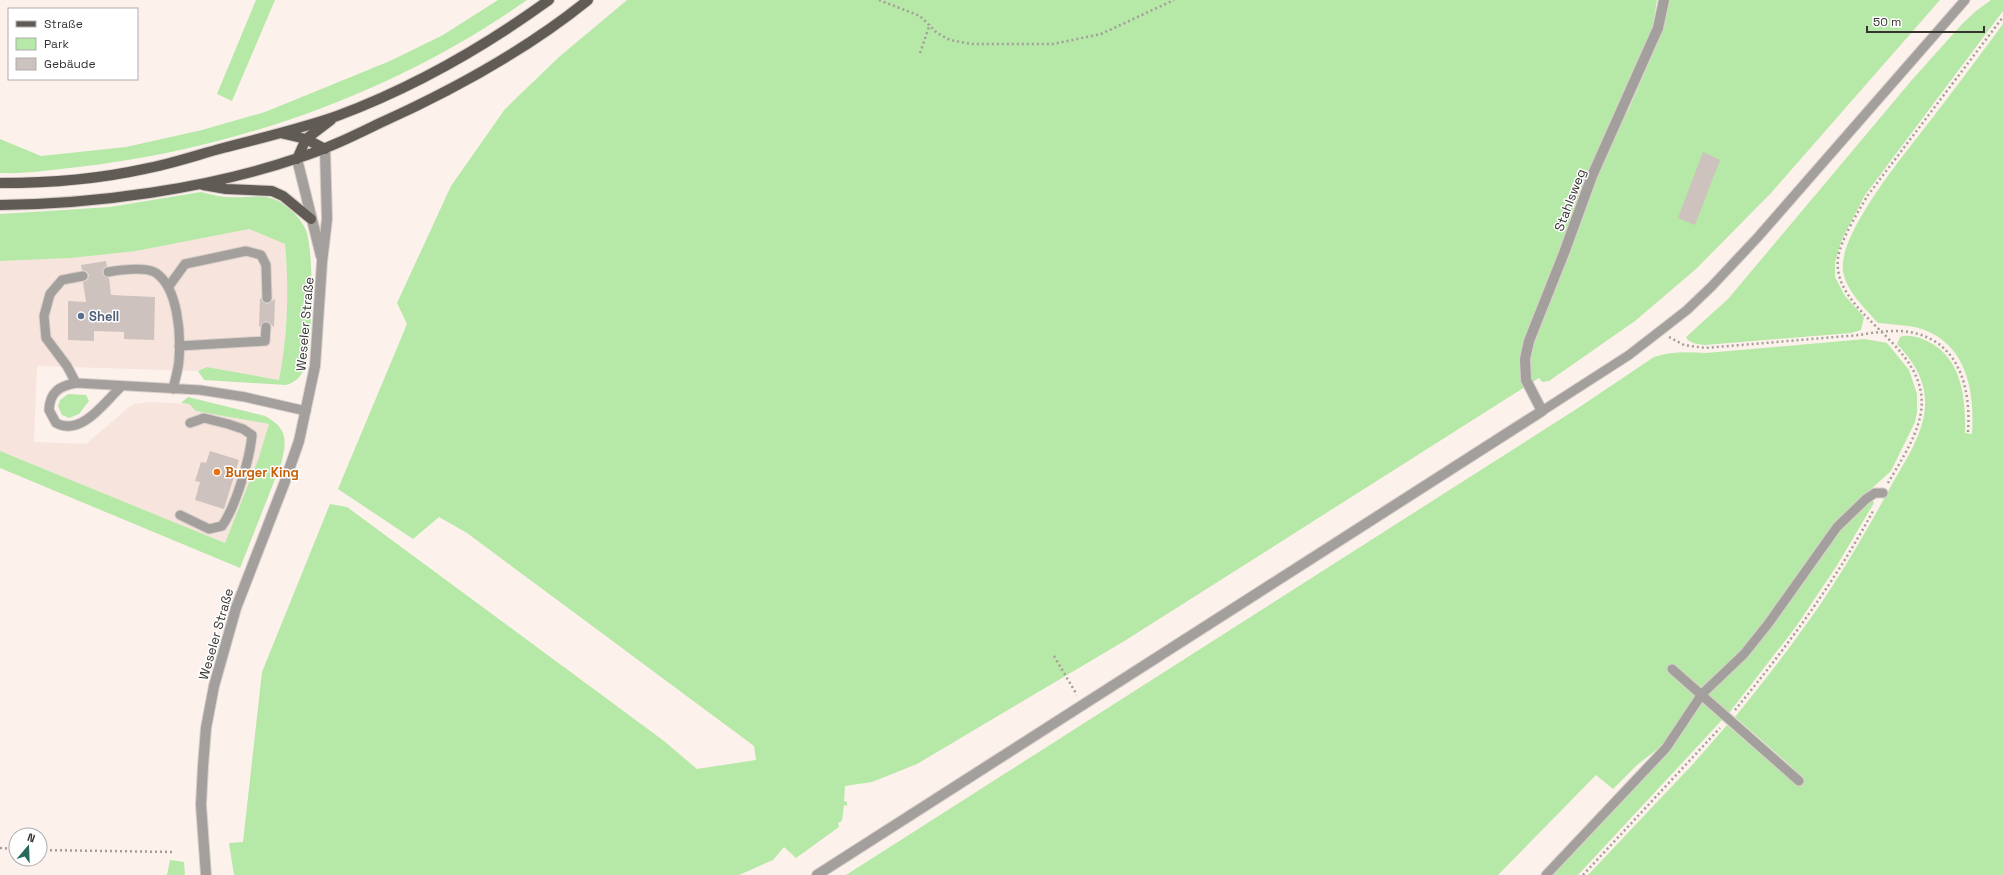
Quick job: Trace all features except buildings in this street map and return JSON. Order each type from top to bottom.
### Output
[{"type":"main road","points":[[0,183],[93,177],[144,169],[280,133],[335,116],[371,103],[429,75],[502,32],[548,0]]},
{"type":"main road","points":[[0,205],[94,200],[199,184],[297,159],[325,149],[458,86],[505,58],[588,0]]},
{"type":"main road","points":[[297,159],[306,139],[335,116]]},
{"type":"main road","points":[[280,133],[306,139],[325,149]]},
{"type":"main road","points":[[199,184],[226,189],[272,190],[283,196],[311,219]]},
{"type":"street","name":"Stahlsweg","points":[[1542,411],[1526,380],[1525,359],[1529,341],[1564,253],[1592,176],[1658,28],[1664,0]]},
{"type":"street","name":"Weseler Straße","points":[[206,875],[201,805],[206,728],[214,686],[236,608],[284,484],[306,411],[316,366],[322,262],[327,219],[325,149]]},
{"type":"street","name":"Weseler Straße","points":[[297,159],[322,262]]},
{"type":"street","points":[[817,875],[1542,411]]},
{"type":"lane","points":[[1542,411],[1635,351],[1687,310],[1707,291],[1758,237],[1965,0]]},
{"type":"lane","points":[[169,286],[185,264],[246,251],[261,255],[266,265],[267,298]]},
{"type":"lane","points":[[108,272],[132,268],[155,272],[169,286],[175,305],[179,346],[179,360],[173,388]]},
{"type":"lane","points":[[76,383],[67,366],[46,338],[44,316],[50,294],[62,280],[83,276]]},
{"type":"lane","points":[[179,346],[265,341],[266,327]]},
{"type":"lane","points":[[122,386],[84,421],[69,427],[56,423],[51,417],[49,402],[52,394],[58,388],[76,383],[173,388],[223,393],[306,411]]},
{"type":"lane","points":[[180,515],[209,529],[222,526],[230,515],[251,447],[252,435],[242,428],[204,418],[190,423]]},
{"type":"lane","points":[[1546,875],[1666,748],[1702,694],[1749,648],[1837,527],[1866,499],[1875,493],[1883,493]]},
{"type":"lane","points":[[1672,669],[1799,781]]},
{"type":"path","points":[[880,0],[920,16],[930,24],[937,33],[950,40],[972,44],[1053,44],[1102,34],[1174,0]]},
{"type":"path","points":[[1897,349],[1847,294],[1837,270],[1838,256],[1841,246],[1868,195],[2003,17]]},
{"type":"path","points":[[920,52],[930,24]]},
{"type":"path","points":[[1672,341],[1684,346],[1705,348],[1881,332],[1916,333],[1933,339],[1948,352],[1960,371],[1966,386],[1969,401],[1968,432]]},
{"type":"path","points":[[1583,875],[1728,718],[1770,668],[1798,630]]},
{"type":"path","points":[[1054,656],[1083,706]]},
{"type":"path","points":[[48,850],[174,852]]},
{"type":"shaded area","points":[[249,229],[285,244],[288,300],[283,362],[279,380],[207,367],[198,371],[37,366],[34,442],[86,444],[129,407],[135,404],[150,402],[189,404],[196,411],[269,424],[258,460],[225,543],[0,451],[0,261],[71,258],[136,251]]},
{"type":"green space","points":[[256,0],[275,0],[232,101],[217,94]]},
{"type":"green space","points":[[498,0],[527,0],[477,33],[424,62],[369,89],[313,111],[255,131],[197,146],[138,158],[78,167],[20,173],[0,173],[0,139],[41,156],[126,147],[202,130],[265,112],[390,61],[443,35]]},
{"type":"green space","points":[[627,0],[1657,0],[1652,30],[1618,109],[1627,113],[1661,35],[1670,0],[1940,0],[1771,193],[1696,269],[1635,321],[1549,381],[1542,382],[1539,378],[1126,640],[917,764],[872,782],[845,786],[844,801],[847,802],[847,806],[844,805],[842,821],[838,823],[839,827],[796,858],[784,847],[773,860],[739,875],[234,875],[229,843],[243,842],[262,672],[330,504],[347,507],[664,741],[697,769],[756,760],[754,746],[467,533],[439,517],[413,539],[338,489],[407,324],[397,303],[451,186],[505,109],[559,57]]},
{"type":"green space","points":[[1991,0],[2003,0],[2003,11],[1865,195],[1842,239],[1835,262],[1835,277],[1845,296],[1864,317],[1861,330],[1851,333],[1705,345],[1689,341],[1686,337],[1728,299],[1911,81],[1962,24]]},
{"type":"green space","points":[[2003,24],[2003,875],[1588,875],[1694,763],[1727,725],[1786,776],[1793,768],[1735,717],[1784,655],[1825,598],[1859,542],[1919,434],[1925,411],[1924,391],[1920,376],[1916,369],[1908,356],[1897,344],[1900,337],[1917,337],[1927,341],[1939,348],[1948,357],[1960,380],[1963,393],[1965,433],[1972,434],[1972,400],[1969,384],[1964,368],[1956,355],[1946,343],[1932,333],[1915,327],[1878,323],[1862,305],[1848,285],[1843,271],[1844,255],[1851,236],[1876,193]]},
{"type":"green space","points":[[201,192],[225,197],[269,197],[284,204],[292,211],[301,221],[306,230],[312,280],[310,338],[304,370],[292,383],[286,385],[204,380],[198,371],[207,367],[279,380],[287,312],[285,244],[249,229],[136,251],[71,258],[0,261],[0,214],[110,207]]},
{"type":"green space","points":[[1865,339],[1887,343],[1909,370],[1917,394],[1917,412],[1915,422],[1891,471],[1837,520],[1755,634],[1741,651],[1701,689],[1683,672],[1677,680],[1695,696],[1664,744],[1637,765],[1613,789],[1596,775],[1498,875],[846,875],[1578,408],[1654,357],[1673,353],[1706,353]]},
{"type":"green space","points":[[68,394],[86,395],[89,401],[79,414],[69,418],[62,415],[58,406],[60,400]]},
{"type":"green space","points":[[188,397],[265,416],[278,425],[284,436],[285,442],[281,464],[240,568],[0,468],[0,451],[225,543],[258,460],[269,424],[196,411],[189,404],[181,403]]},
{"type":"green space","points":[[1872,500],[1874,503],[1836,567],[1795,628],[1729,713],[1708,694],[1760,641],[1840,529]]},
{"type":"green space","points":[[1702,702],[1722,720],[1578,875],[1551,875]]},
{"type":"green space","points":[[170,860],[184,862],[185,875],[167,875]]},
{"type":"place","name":"Shell","points":[[81,316]]},
{"type":"place","name":"Burger King","points":[[217,472]]}]
